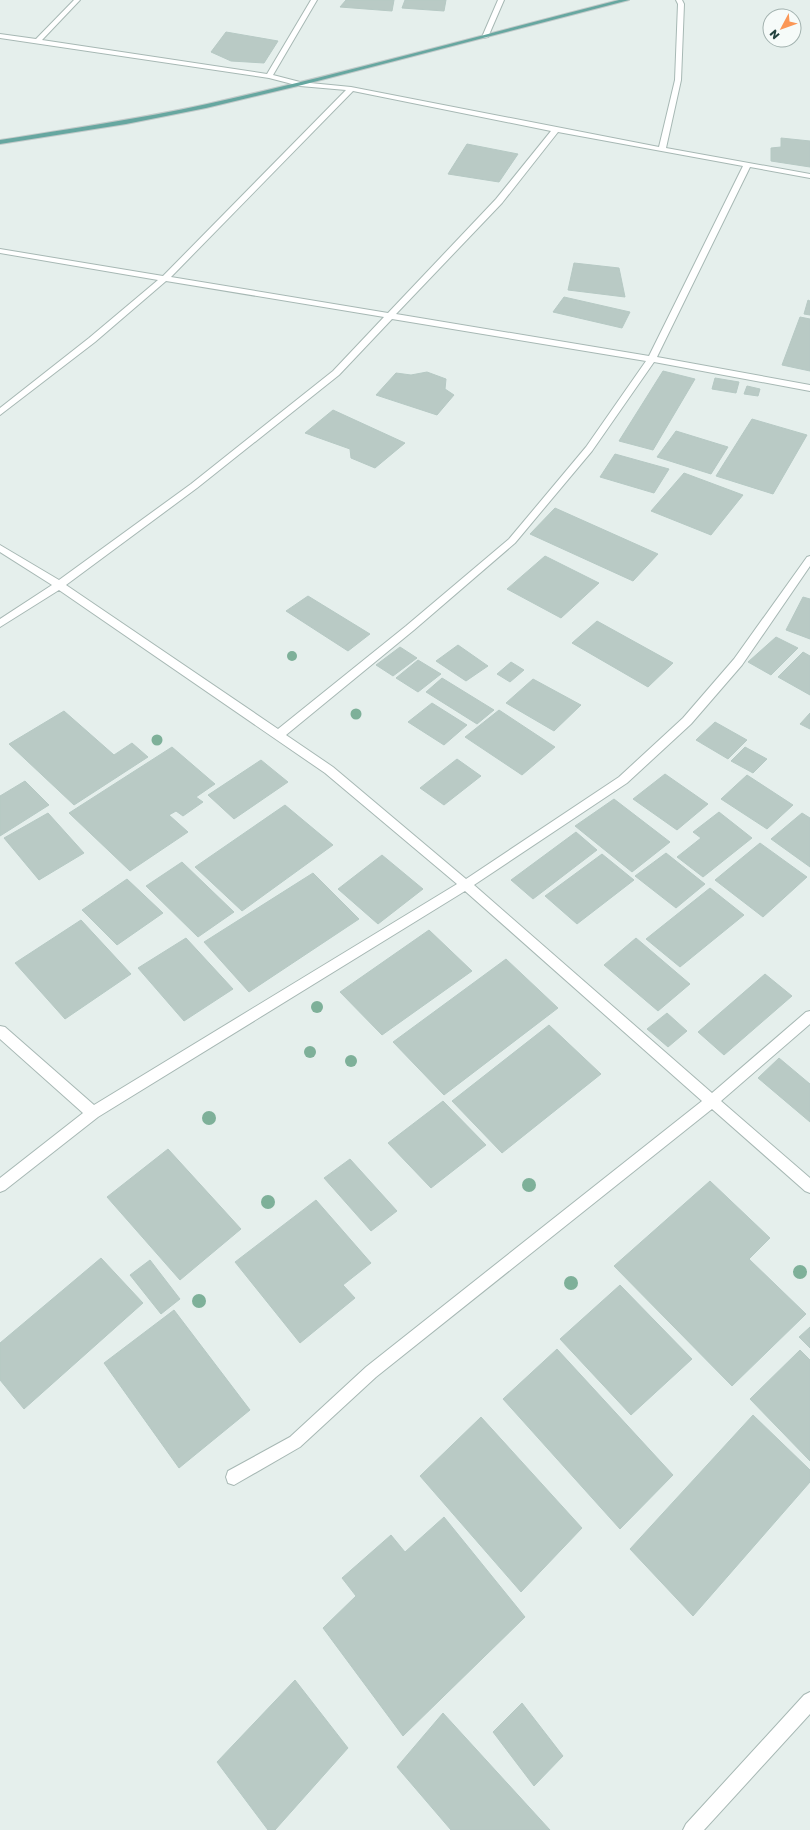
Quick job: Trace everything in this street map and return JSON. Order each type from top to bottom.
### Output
[{"type":"main road","points":[[0,142],[126,122],[206,106],[300,84],[626,0]]},
{"type":"street","points":[[37,42],[77,0]]},
{"type":"street","points":[[269,76],[314,0]]},
{"type":"street","points":[[485,37],[501,0]]},
{"type":"street","points":[[662,149],[678,80],[681,4],[679,0]]},
{"type":"street","points":[[0,36],[269,76],[300,84],[351,89],[556,130],[810,176]]},
{"type":"street","points":[[0,412],[92,340],[166,278],[351,89]]},
{"type":"street","points":[[0,624],[59,586],[194,486],[336,373],[499,201],[556,130]]},
{"type":"street","points":[[278,735],[410,628],[512,541],[589,449],[652,359],[747,165]]},
{"type":"street","points":[[0,251],[652,359],[810,388]]},
{"type":"street","points":[[0,548],[59,586],[329,770],[466,885],[810,1187]]},
{"type":"street","points":[[0,1186],[93,1113],[466,885],[623,780],[687,721],[738,662],[810,559]]},
{"type":"street","points":[[234,1477],[295,1442],[371,1372],[712,1101],[810,1016]]},
{"type":"street","points":[[0,1031],[93,1113]]},
{"type":"street","points":[[692,1830],[810,1701]]},
{"type":"building","points":[[346,0],[394,0],[392,11],[340,7]]},
{"type":"building","points":[[405,0],[446,0],[444,11],[402,8]]},
{"type":"building","points":[[226,32],[278,41],[264,63],[231,61],[211,52]]},
{"type":"building","points":[[781,138],[810,141],[810,167],[771,161],[771,148],[781,147]]},
{"type":"building","points":[[467,144],[518,154],[499,182],[448,174]]},
{"type":"building","points":[[574,263],[619,268],[625,297],[568,290]]},
{"type":"building","points":[[564,297],[630,312],[622,328],[553,312]]},
{"type":"building","points":[[808,300],[810,301],[810,315],[804,314]]},
{"type":"building","points":[[800,317],[810,319],[810,371],[782,365]]},
{"type":"building","points":[[663,371],[695,379],[653,450],[619,441]]},
{"type":"building","points":[[427,372],[446,379],[445,389],[454,395],[437,415],[376,395],[396,373],[411,375]]},
{"type":"building","points":[[715,378],[739,382],[736,393],[712,389]]},
{"type":"building","points":[[747,386],[760,389],[758,396],[744,394]]},
{"type":"building","points":[[333,410],[405,443],[375,468],[351,458],[350,449],[305,433]]},
{"type":"building","points":[[752,419],[807,435],[773,494],[716,476]]},
{"type":"building","points":[[676,431],[728,447],[711,474],[657,457]]},
{"type":"building","points":[[615,454],[669,469],[654,493],[600,477]]},
{"type":"building","points":[[684,473],[743,495],[711,535],[651,511]]},
{"type":"building","points":[[555,508],[658,554],[633,581],[530,534]]},
{"type":"building","points":[[545,556],[599,583],[561,618],[507,589]]},
{"type":"building","points":[[308,596],[370,634],[348,651],[286,611]]},
{"type":"building","points":[[803,597],[810,599],[810,639],[786,630]]},
{"type":"building","points":[[597,621],[673,663],[648,687],[572,643]]},
{"type":"building","points":[[776,637],[798,648],[771,675],[748,662]]},
{"type":"building","points":[[458,645],[488,666],[466,681],[436,661]]},
{"type":"building","points":[[400,647],[417,658],[393,676],[376,665]]},
{"type":"building","points":[[803,652],[810,656],[810,695],[778,677]]},
{"type":"building","points":[[418,660],[441,674],[418,692],[396,678]]},
{"type":"building","points":[[511,662],[524,670],[510,682],[497,674]]},
{"type":"building","points":[[442,678],[494,710],[477,724],[426,692]]},
{"type":"building","points":[[533,679],[581,705],[554,731],[506,703]]},
{"type":"building","points":[[432,703],[467,725],[444,745],[408,722]]},
{"type":"building","points":[[499,710],[555,747],[522,775],[465,737]]},
{"type":"building","points":[[64,711],[114,755],[132,743],[148,757],[74,805],[9,744]]},
{"type":"building","points":[[810,713],[810,729],[800,724]]},
{"type":"building","points":[[715,722],[747,740],[728,759],[696,740]]},
{"type":"building","points":[[172,747],[215,784],[196,797],[203,802],[183,816],[176,811],[169,815],[188,832],[130,871],[69,813]]},
{"type":"building","points":[[745,747],[767,759],[753,773],[731,761]]},
{"type":"building","points":[[457,759],[481,776],[444,805],[420,788]]},
{"type":"building","points":[[261,760],[288,782],[234,819],[208,795]]},
{"type":"building","points":[[665,774],[708,804],[677,830],[633,799]]},
{"type":"building","points":[[747,775],[793,805],[767,829],[721,799]]},
{"type":"building","points":[[25,781],[49,805],[0,836],[0,796]]},
{"type":"building","points":[[614,799],[670,842],[632,872],[575,826]]},
{"type":"building","points":[[285,805],[333,845],[242,911],[195,867]]},
{"type":"building","points":[[719,812],[752,838],[703,877],[677,857],[701,838],[693,832]]},
{"type":"building","points":[[48,813],[84,853],[39,880],[4,838]]},
{"type":"building","points":[[802,813],[810,818],[810,867],[771,839]]},
{"type":"building","points":[[576,832],[597,850],[533,899],[511,880]]},
{"type":"building","points":[[760,843],[807,877],[763,917],[715,880]]},
{"type":"building","points":[[666,853],[705,884],[676,908],[635,876]]},
{"type":"building","points":[[602,854],[634,880],[577,924],[545,896]]},
{"type":"building","points":[[382,855],[423,889],[378,924],[338,889]]},
{"type":"building","points":[[182,862],[234,912],[198,937],[146,886]]},
{"type":"building","points":[[313,873],[359,919],[249,992],[204,942]]},
{"type":"building","points":[[127,879],[163,913],[117,945],[82,910]]},
{"type":"building","points":[[710,888],[744,915],[680,967],[646,939]]},
{"type":"building","points":[[81,920],[131,974],[65,1019],[15,963]]},
{"type":"building","points":[[429,930],[472,971],[382,1035],[340,992]]},
{"type":"building","points":[[186,938],[233,989],[184,1021],[138,968]]},
{"type":"building","points":[[636,938],[690,984],[658,1011],[604,965]]},
{"type":"building","points":[[506,959],[558,1008],[444,1095],[393,1042]]},
{"type":"building","points":[[765,974],[792,996],[724,1055],[698,1032]]},
{"type":"building","points":[[667,1013],[687,1031],[668,1047],[647,1029]]},
{"type":"building","points":[[549,1025],[601,1074],[502,1153],[452,1101]]},
{"type":"building","points":[[779,1058],[810,1084],[810,1122],[758,1078]]},
{"type":"building","points":[[443,1101],[486,1145],[431,1188],[388,1143]]},
{"type":"building","points":[[168,1149],[241,1229],[180,1280],[107,1197]]},
{"type":"building","points":[[350,1159],[397,1211],[371,1231],[324,1178]]},
{"type":"building","points":[[710,1181],[770,1238],[749,1259],[806,1314],[732,1386],[614,1266]]},
{"type":"building","points":[[316,1200],[371,1263],[343,1285],[355,1298],[300,1343],[235,1262]]},
{"type":"building","points":[[101,1258],[143,1303],[24,1409],[0,1380],[0,1343]]},
{"type":"building","points":[[150,1260],[180,1299],[161,1314],[130,1275]]},
{"type":"building","points":[[620,1285],[692,1359],[631,1415],[560,1339]]},
{"type":"building","points":[[174,1310],[250,1410],[179,1468],[104,1363]]},
{"type":"building","points":[[810,1327],[810,1348],[799,1337]]},
{"type":"building","points":[[557,1349],[673,1475],[620,1529],[503,1399]]},
{"type":"building","points":[[800,1350],[810,1360],[810,1461],[750,1399]]},
{"type":"building","points":[[753,1415],[810,1470],[810,1482],[693,1616],[630,1549]]},
{"type":"building","points":[[481,1417],[582,1528],[521,1592],[420,1476]]},
{"type":"building","points":[[444,1517],[525,1617],[403,1736],[323,1628],[356,1596],[342,1578],[391,1535],[405,1552]]},
{"type":"building","points":[[295,1680],[348,1748],[275,1830],[268,1830],[217,1762]]},
{"type":"building","points":[[522,1703],[563,1756],[534,1786],[493,1732]]},
{"type":"building","points":[[443,1713],[550,1830],[451,1830],[397,1767]]}]
